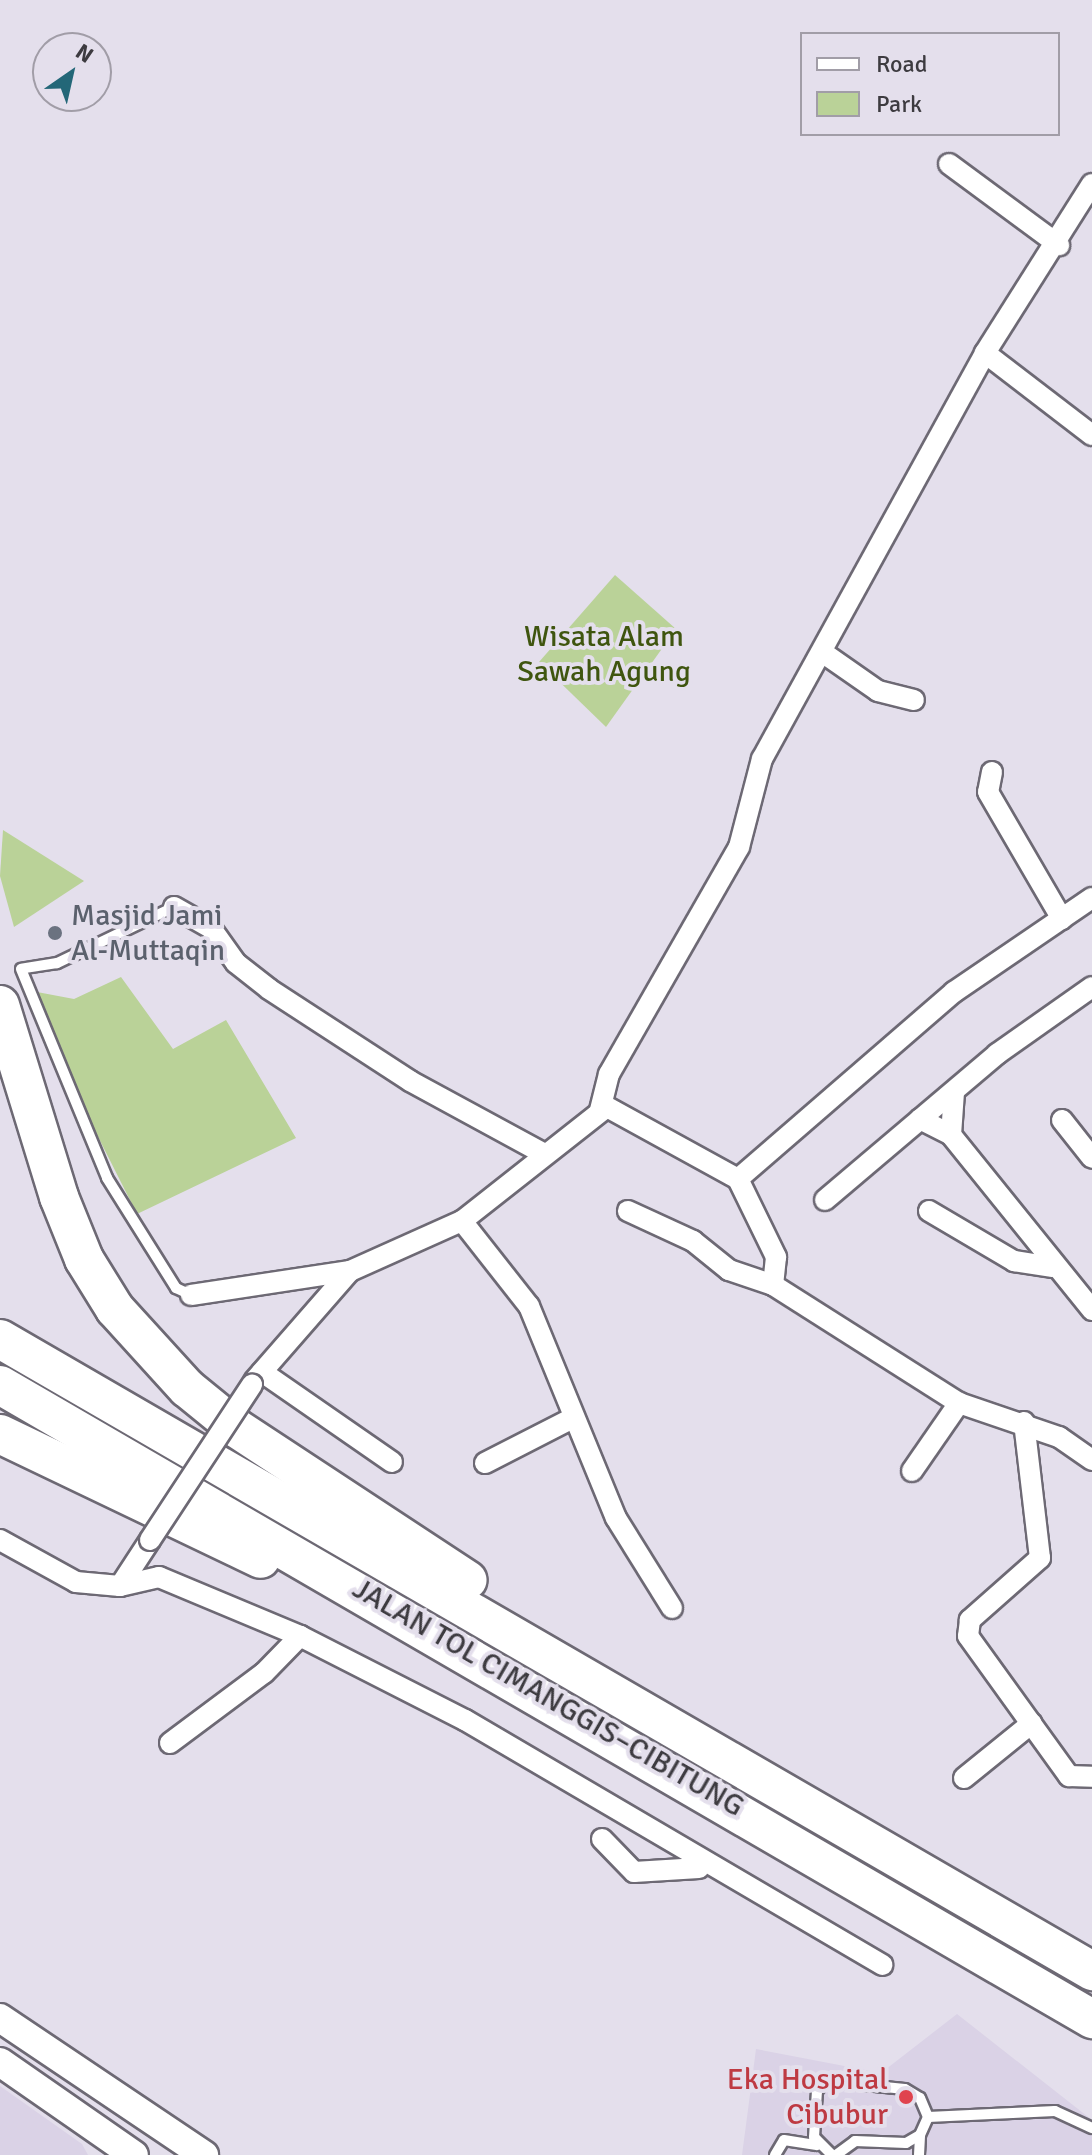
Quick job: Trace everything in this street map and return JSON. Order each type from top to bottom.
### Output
[{"type":"highway","points":[[0,1005],[84,1259],[115,1309],[187,1388],[236,1428],[796,1794]]},
{"type":"highway","name":"JALAN TOL CIMANGGIS–CIBITUNG","points":[[0,1339],[796,1794],[1092,1971]]},
{"type":"highway","name":"JALAN TOL CIMANGGIS–CIBITUNG","points":[[0,1385],[503,1671],[1092,2019]]},
{"type":"highway","points":[[0,1434],[503,1671]]},
{"type":"street","points":[[949,164],[1059,245]]},
{"type":"street","points":[[600,1110],[609,1074],[739,847],[762,759],[985,353],[1059,245],[1092,184]]},
{"type":"street","points":[[985,353],[1092,435]]},
{"type":"street","points":[[822,652],[878,691],[914,700]]},
{"type":"street","points":[[992,772],[988,792],[1062,919]]},
{"type":"street","points":[[738,1179],[954,992],[1092,898]]},
{"type":"street","points":[[174,907],[211,928],[236,963],[269,989],[410,1081],[541,1152]]},
{"type":"street","points":[[825,1200],[920,1119],[1092,987]]},
{"type":"street","points":[[951,1135],[954,1092]]},
{"type":"street","points":[[191,1295],[350,1271],[462,1221],[541,1152],[600,1110],[617,1108],[738,1179],[776,1257],[773,1285]]},
{"type":"street","points":[[920,1119],[951,1135],[1052,1267],[1092,1310]]},
{"type":"street","points":[[1062,1120],[1092,1158]]},
{"type":"street","points":[[628,1211],[693,1241],[729,1270],[773,1285],[959,1403],[1024,1422],[1092,1460]]},
{"type":"street","points":[[929,1211],[1014,1261],[1052,1267]]},
{"type":"street","points":[[462,1221],[529,1306],[616,1518],[672,1608]]},
{"type":"street","points":[[120,1586],[257,1378],[350,1271]]},
{"type":"street","points":[[257,1378],[392,1462]]},
{"type":"street","points":[[912,1471],[959,1403]]},
{"type":"street","points":[[485,1463],[573,1418]]},
{"type":"street","points":[[1024,1422],[1038,1564],[967,1629],[1069,1776],[1092,1777]]},
{"type":"street","points":[[0,1540],[76,1582],[120,1586],[159,1577],[300,1636],[465,1720],[698,1871],[882,1965]]},
{"type":"street","points":[[170,1743],[264,1673],[300,1636]]},
{"type":"street","points":[[964,1778],[1032,1723]]},
{"type":"street","points":[[602,1839],[634,1872],[698,1871]]},
{"type":"street","points":[[0,2018],[204,2155]]},
{"type":"street","points":[[0,2062],[130,2154]]},
{"type":"lane","points":[[174,907],[57,963],[21,969],[107,1178],[176,1288],[191,1295]]},
{"type":"lane","points":[[817,2145],[817,2091],[825,2081],[905,2089],[920,2098],[928,2117],[920,2135],[919,2155]]},
{"type":"lane","points":[[928,2117],[1055,2111],[1092,2128]]},
{"type":"lane","points":[[775,2155],[784,2140],[817,2145],[834,2155],[855,2141],[880,2150],[920,2135]]},
{"type":"shaded area","name":"Eka Hospital Cibubur","points":[[957,2014],[1092,2120],[1092,2155],[742,2155],[756,2049],[881,2073]]},
{"type":"shaded area","points":[[0,2086],[82,2144],[88,2155],[0,2155]]},
{"type":"green space","name":"Wisata Alam Sawah Agung","points":[[615,575],[676,629],[606,727],[539,662]]},
{"type":"green space","points":[[3,830],[84,881],[14,927],[0,876]]},
{"type":"green space","points":[[121,977],[173,1049],[226,1020],[296,1138],[137,1214],[78,1097],[37,992],[74,999]]},
{"type":"place","name":"Masjid Jami Al-Muttaqin","points":[[55,933]]},
{"type":"place","name":"Eka Hospital Cibubur","points":[[906,2097]]}]
